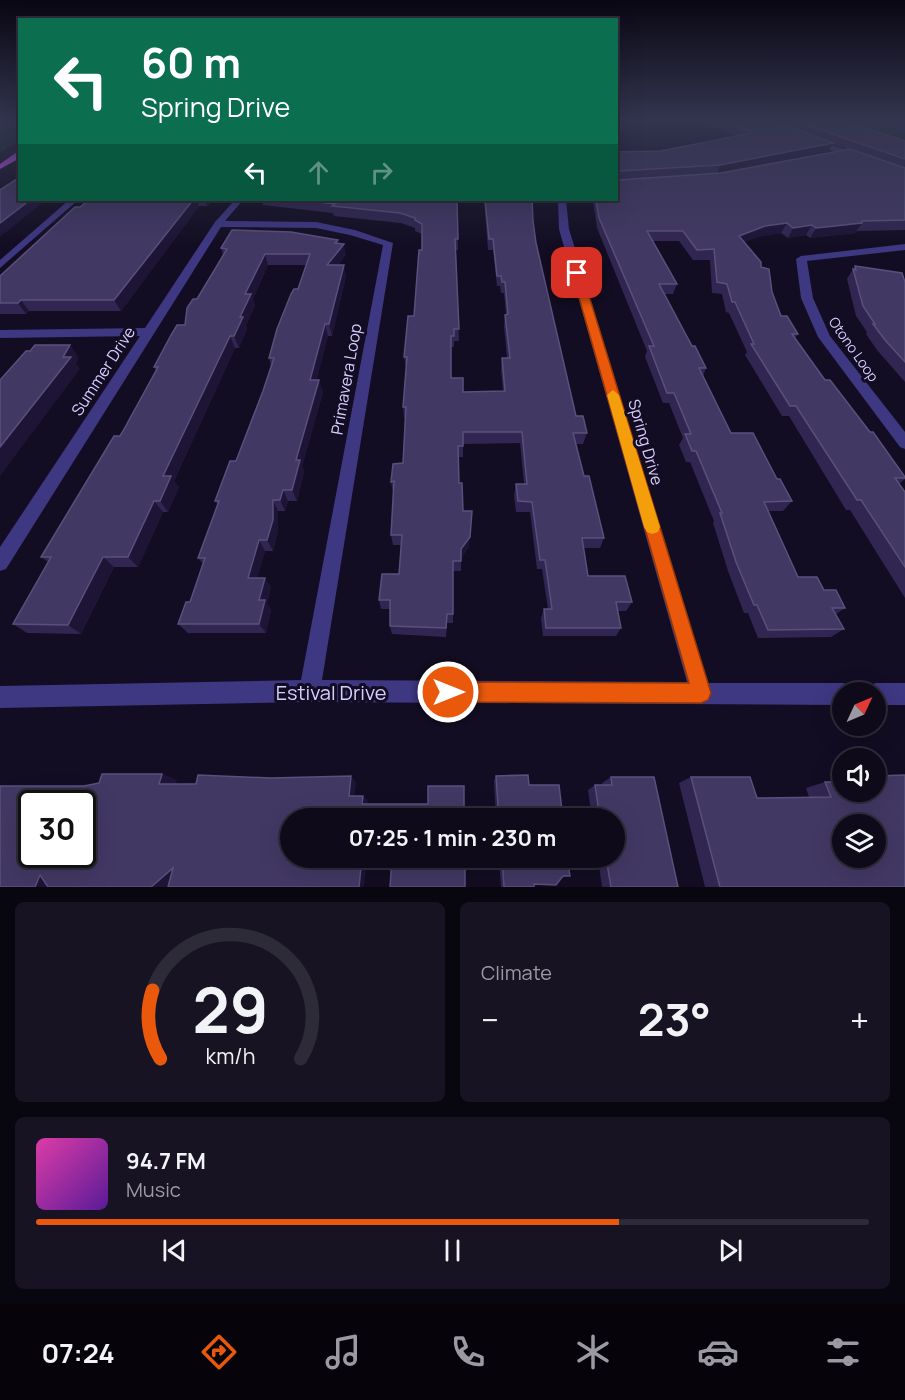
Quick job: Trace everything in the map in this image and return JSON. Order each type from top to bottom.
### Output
[{"type":"street","points":[[0,265],[73,201]]},
{"type":"street","name":"Summer Drive","points":[[0,563],[218,224],[238,201]]},
{"type":"street","name":"Spring Drive","points":[[562,201],[564,229],[701,693]]},
{"type":"street","name":"Primavera Loop","points":[[218,224],[316,225],[352,232],[388,243],[310,691]]},
{"type":"street","name":"Otono Loop","points":[[905,247],[801,259],[807,298],[824,337],[905,442]]},
{"type":"street","points":[[0,334],[148,332]]},
{"type":"street","name":"Estival Drive","points":[[0,697],[310,691],[832,694]]},
{"type":"street","points":[[886,694],[905,694]]},
{"type":"building","points":[[618,162],[733,162],[618,171]]},
{"type":"building","points":[[778,162],[889,162],[905,168],[905,220],[862,221],[862,223],[816,228],[812,225],[793,228],[787,223],[765,226],[739,236],[761,262],[761,267],[769,269],[772,292],[781,316],[787,316],[798,334],[792,334],[825,380],[830,380],[870,432],[873,432],[905,477],[895,478],[905,492],[905,567],[861,500],[857,500],[796,406],[790,406],[751,344],[754,344],[735,302],[732,302],[727,284],[717,282],[714,249],[697,250],[683,231],[647,231],[677,284],[659,284],[706,368],[699,368],[731,433],[753,433],[777,479],[780,479],[792,501],[764,502],[798,577],[817,577],[824,590],[836,590],[845,608],[832,608],[844,629],[768,630],[757,605],[754,605],[736,562],[720,513],[722,513],[696,451],[692,451],[685,434],[691,434],[674,393],[667,393],[649,346],[654,346],[599,218],[596,201],[618,201],[618,180],[721,173]]},
{"type":"building","points":[[18,178],[18,201],[29,201],[0,223],[0,190]]},
{"type":"building","points":[[88,201],[192,201],[114,300],[21,300],[18,303],[0,303],[0,276],[75,207],[80,207]]},
{"type":"building","points":[[309,201],[457,201],[458,239],[455,239],[459,329],[454,329],[454,336],[451,336],[451,378],[463,378],[463,392],[505,391],[502,358],[510,358],[505,315],[508,314],[505,282],[502,282],[501,276],[497,276],[493,239],[489,239],[485,201],[532,201],[536,243],[576,416],[583,416],[587,433],[573,433],[584,476],[589,476],[604,538],[582,538],[588,576],[625,576],[632,602],[616,602],[621,628],[546,628],[544,609],[552,609],[545,560],[540,560],[532,502],[518,501],[516,484],[527,484],[522,432],[463,432],[463,446],[458,446],[459,483],[462,483],[463,511],[472,511],[470,537],[461,549],[461,561],[453,561],[453,614],[447,614],[446,628],[390,626],[390,600],[379,600],[382,574],[399,574],[402,535],[391,535],[394,481],[391,482],[393,464],[403,463],[406,407],[403,407],[407,357],[404,357],[408,316],[414,316],[419,250],[422,250],[422,224],[415,218],[400,213],[332,206],[335,204]]},
{"type":"building","points":[[232,230],[291,232],[338,240],[335,243],[344,244],[327,265],[344,265],[329,324],[325,324],[310,380],[319,380],[296,460],[300,460],[292,490],[283,490],[280,500],[273,500],[273,520],[267,540],[259,540],[248,578],[265,578],[259,600],[265,600],[259,624],[178,624],[186,602],[190,602],[205,558],[198,558],[219,501],[215,501],[230,461],[236,461],[263,391],[274,358],[269,358],[277,329],[291,294],[294,289],[298,289],[310,254],[265,254],[245,294],[251,294],[240,317],[243,317],[234,336],[230,336],[163,476],[171,476],[160,501],[154,501],[128,557],[103,557],[68,625],[13,624],[51,557],[41,557],[114,436],[120,436],[123,431],[158,367],[154,367],[177,325],[185,325],[187,308],[193,299],[197,299],[227,249],[221,248]]},
{"type":"building","points":[[855,266],[902,273],[905,282],[905,362],[873,324],[875,324],[863,306],[853,269],[856,270]]},
{"type":"building","points":[[35,345],[70,345],[63,357],[71,357],[0,447],[0,380],[26,351],[30,351]]},
{"type":"building","points":[[102,774],[162,774],[159,784],[196,784],[198,775],[271,778],[351,776],[349,796],[363,796],[362,804],[428,804],[428,786],[464,786],[464,808],[280,808],[280,868],[361,868],[359,887],[168,887],[173,868],[151,887],[48,887],[40,875],[35,887],[0,887],[0,786],[84,786],[99,783]]},
{"type":"building","points":[[528,775],[529,785],[559,785],[562,808],[498,808],[496,776]]},
{"type":"building","points":[[905,775],[905,887],[720,887],[691,777],[750,777],[757,798],[831,797],[825,782],[832,782],[832,802],[886,802],[886,776]]},
{"type":"building","points":[[611,777],[654,777],[678,887],[611,887],[608,868],[625,868],[625,808],[598,808],[595,785],[612,785]]},
{"type":"building","points":[[391,868],[465,868],[465,887],[390,887]]},
{"type":"building","points":[[503,868],[569,868],[570,876],[563,876],[556,885],[534,884],[534,887],[504,887]]},
{"type":"slow traffic","points":[[613,395],[652,527]]},
{"type":"route","points":[[448,692],[701,693],[577,273]]}]
